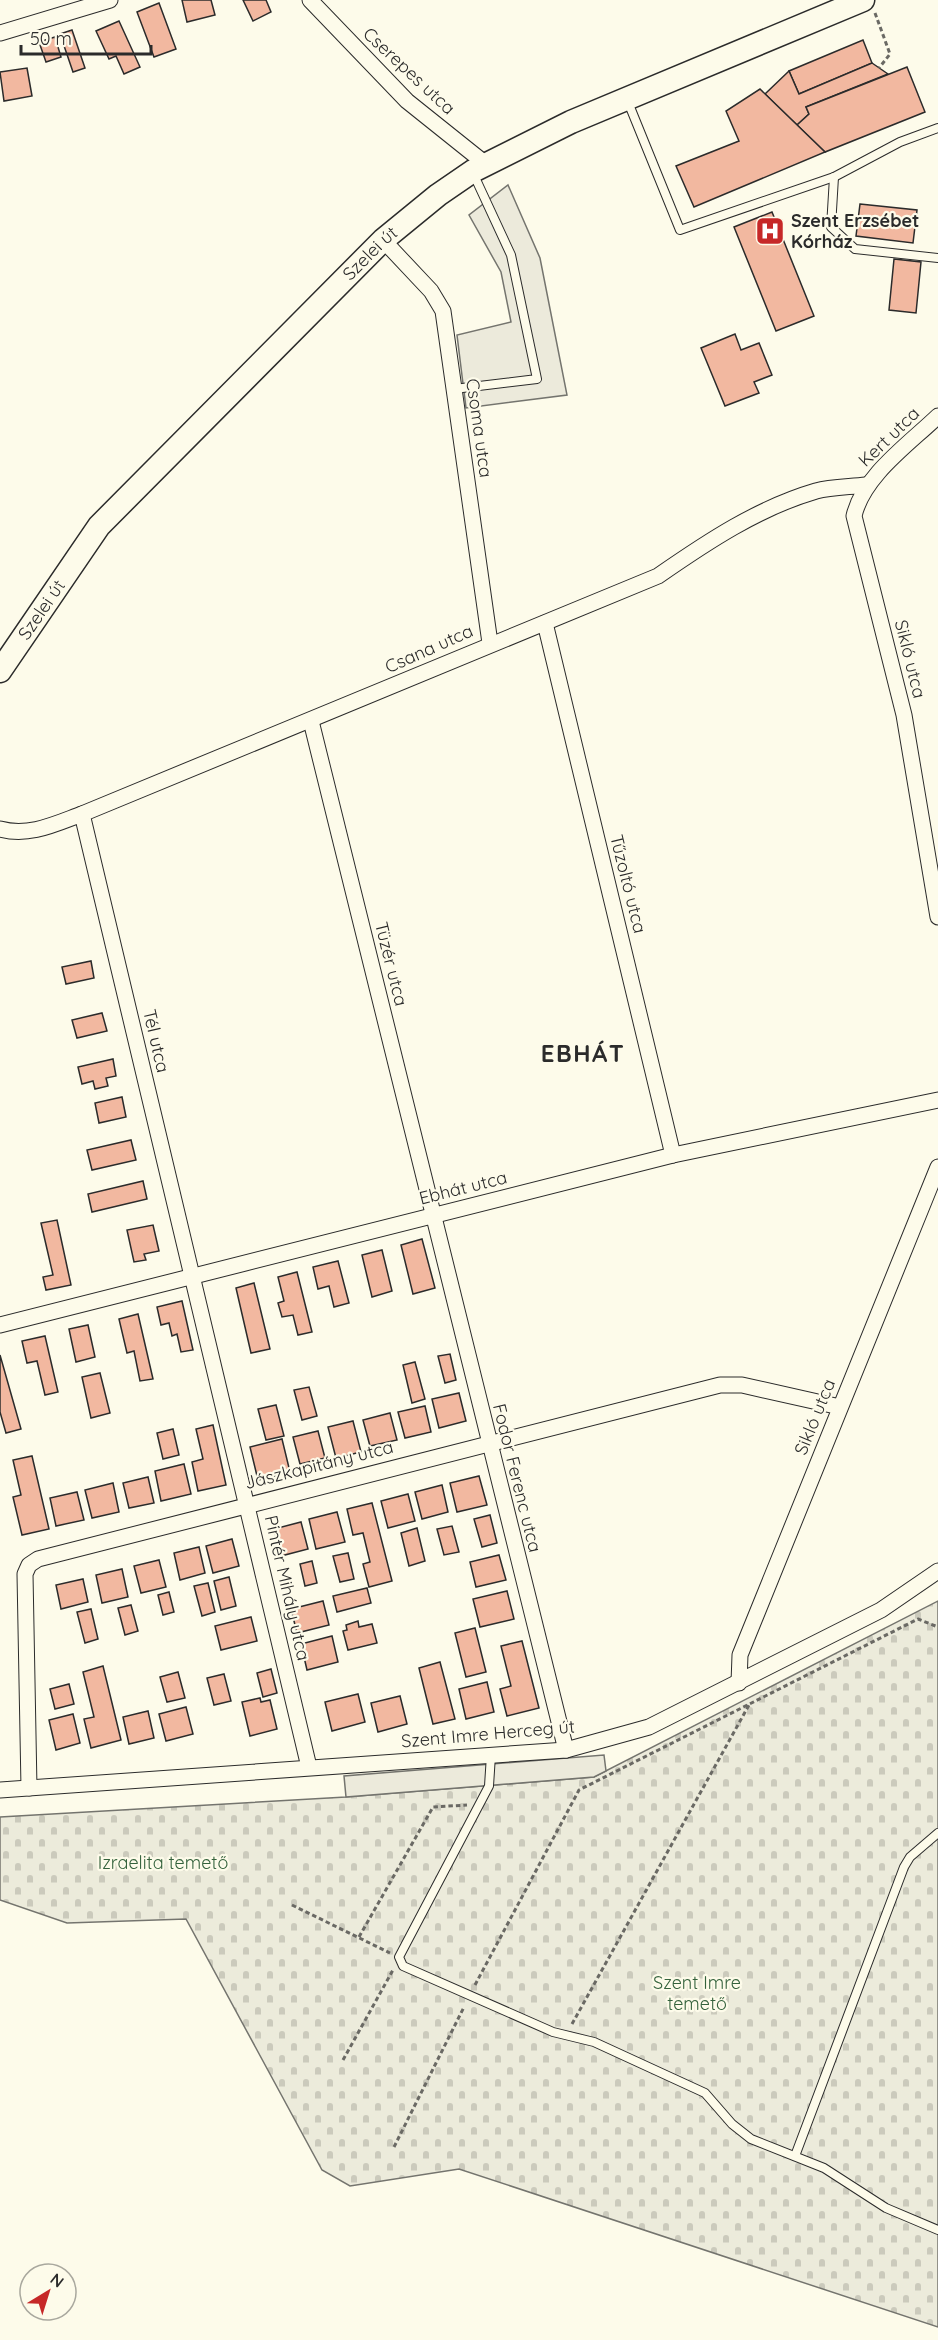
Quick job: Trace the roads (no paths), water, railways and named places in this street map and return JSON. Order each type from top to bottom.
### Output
[{"type":"main road","name":"Szelei út","points":[[0,671],[99,526],[383,240],[438,195],[479,168],[571,122],[627,98],[869,5]]},
{"type":"street","points":[[0,33],[110,0]]},
{"type":"street","name":"Cserepes utca","points":[[310,0],[407,101],[479,168]]},
{"type":"street","name":"Csoma utca","points":[[383,240],[431,291],[443,311],[490,643]]},
{"type":"street","name":"Kert utca","points":[[866,486],[938,416]]},
{"type":"street","name":"Csana utca","points":[[0,829],[11,832],[33,831],[82,814],[311,721],[490,643],[658,576],[724,531],[772,508],[817,490],[866,486]]},
{"type":"street","name":"Sikló utca","points":[[866,486],[858,500],[854,516],[904,715],[938,917]]},
{"type":"street","name":"Tűzoltó utca","points":[[545,623],[673,1155]]},
{"type":"street","name":"Tüzér utca","points":[[311,721],[432,1216]]},
{"type":"street","name":"Tél utca","points":[[82,814],[192,1277]]},
{"type":"street","name":"Ebhát utca","points":[[0,1325],[673,1155],[938,1100]]},
{"type":"street","name":"Sikló utca","points":[[740,1683],[740,1655],[938,1167]]},
{"type":"street","name":"Fodor Ferenc utca","points":[[432,1216],[566,1750]]},
{"type":"street","name":"Pintér Mihály utca","points":[[192,1277],[309,1767]]},
{"type":"street","name":"Jászkapitány utca","points":[[29,1788],[25,1574],[29,1565],[38,1559],[488,1442],[720,1385],[742,1385],[840,1407]]},
{"type":"street","name":"Szent Imre Herceg út","points":[[0,1790],[566,1750],[649,1727],[881,1610],[938,1571]]},
{"type":"lane","points":[[627,98],[680,230],[834,177],[900,142],[938,128]]},
{"type":"lane","points":[[454,390],[537,379],[511,255],[479,168]]},
{"type":"lane","points":[[834,177],[831,227],[855,249],[938,258]]},
{"type":"lane","points":[[491,1755],[489,1786],[399,1958],[403,1966],[566,2035],[594,2042],[705,2093],[732,2124],[751,2139],[824,2168],[886,2208],[938,2229]]},
{"type":"lane","points":[[795,2156],[904,1867],[910,1857],[938,1833]]},
{"type":"place","name":"Szent Erzsébet Kórház","points":[[770,231]]},
{"type":"district","name":"EBHÁT","points":[[583,1054]]},
{"type":"park label","name":"Izraelita temető","points":[[163,1863]]},
{"type":"park label","name":"Szent Imre temető","points":[[697,1993]]}]
